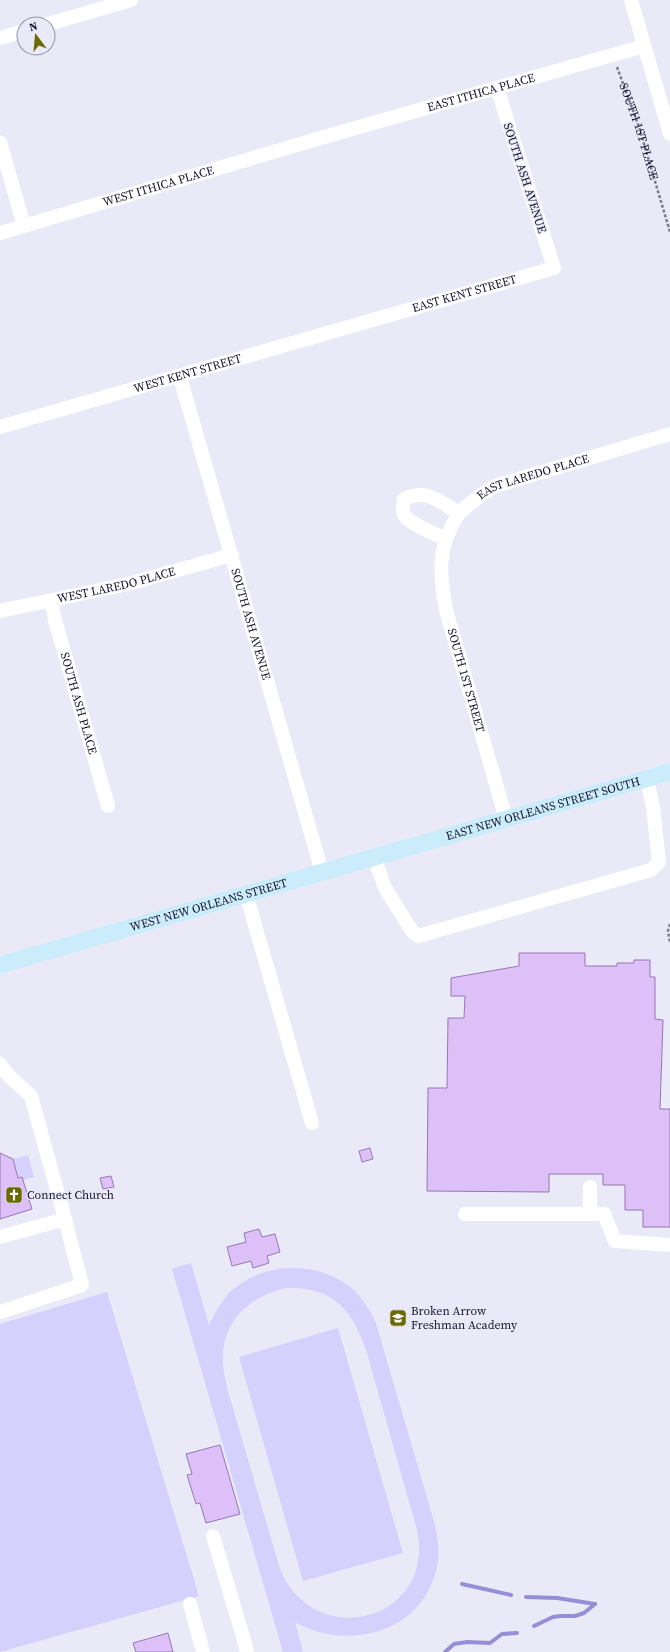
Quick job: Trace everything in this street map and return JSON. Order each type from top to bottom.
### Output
[{"type":"main road","name":"EAST NEW ORLEANS STREET SOUTH","points":[[417,845],[670,772]]},
{"type":"main road","name":"WEST NEW ORLEANS STREET","points":[[0,965],[417,845]]},
{"type":"street","points":[[56,22],[131,0]]},
{"type":"street","points":[[631,0],[670,134]]},
{"type":"street","points":[[0,38],[16,33]]},
{"type":"street","name":"EAST ITHICA PLACE","points":[[317,139],[644,46]]},
{"type":"street","name":"SOUTH ASH AVENUE","points":[[497,88],[554,268]]},
{"type":"street","name":"WEST ITHICA PLACE","points":[[0,233],[317,139]]},
{"type":"street","points":[[0,142],[24,226]]},
{"type":"street","name":"EAST KENT STREET","points":[[374,319],[554,268]]},
{"type":"street","name":"WEST KENT STREET","points":[[0,427],[180,377],[374,319]]},
{"type":"street","name":"SOUTH ASH AVENUE","points":[[180,377],[322,872]]},
{"type":"street","name":"EAST LAREDO PLACE","points":[[459,513],[482,494],[496,486],[670,434]]},
{"type":"street","points":[[445,539],[413,522],[405,515],[402,507],[404,499],[414,495],[425,494],[459,513]]},
{"type":"street","name":"SOUTH 1ST STREET","points":[[459,513],[451,525],[445,539],[440,568],[441,582],[446,610],[506,819]]},
{"type":"street","name":"WEST LAREDO PLACE","points":[[0,611],[128,584],[232,555]]},
{"type":"street","name":"SOUTH ASH PLACE","points":[[51,600],[55,620],[108,806]]},
{"type":"street","points":[[374,857],[385,888],[412,931],[418,936],[651,870],[659,862],[653,807],[646,779]]},
{"type":"street","points":[[246,894],[312,1123]]},
{"type":"street","points":[[0,1064],[9,1076],[31,1096],[66,1219],[82,1285],[0,1312]]},
{"type":"street","points":[[590,1187],[590,1214]]},
{"type":"street","points":[[465,1214],[604,1214],[615,1241],[670,1245]]},
{"type":"street","points":[[0,1237],[66,1219]]},
{"type":"street","points":[[212,1536],[244,1640],[246,1652]]},
{"type":"street","points":[[190,1604],[203,1652]]},
{"type":"path","name":"SOUTH 1ST PLACE","points":[[620,77],[639,127],[670,232]]},
{"type":"path","points":[[670,924],[668,931],[670,942]]},
{"type":"shaded area","points":[[28,1155],[34,1177],[23,1180],[22,1178],[19,1178],[13,1159]]},
{"type":"shaded area","points":[[191,1263],[209,1325],[218,1308],[230,1292],[243,1282],[272,1270],[288,1268],[320,1272],[335,1278],[349,1286],[367,1306],[375,1320],[435,1525],[438,1541],[437,1567],[429,1590],[416,1608],[400,1621],[381,1630],[360,1635],[338,1635],[316,1631],[295,1622],[303,1652],[283,1652],[172,1269]],"holes":[[[286,1288],[317,1292],[340,1304],[348,1314],[362,1338],[417,1530],[418,1561],[408,1587],[391,1605],[368,1615],[343,1617],[318,1611],[296,1595],[280,1569],[227,1388],[223,1367],[223,1354],[229,1329],[235,1319],[252,1302],[274,1291]]]},
{"type":"shaded area","points":[[107,1292],[199,1596],[0,1652],[0,1324]]},
{"type":"shaded area","points":[[338,1328],[403,1553],[303,1581],[239,1357]]},
{"type":"building","points":[[519,953],[585,953],[585,966],[617,966],[617,963],[634,963],[634,960],[650,960],[650,977],[655,977],[655,1019],[663,1020],[660,1109],[670,1109],[670,1227],[643,1227],[643,1210],[625,1210],[625,1185],[603,1185],[603,1174],[549,1174],[549,1192],[427,1191],[428,1088],[447,1088],[448,1018],[464,1018],[465,996],[451,996],[451,978],[519,966]]},
{"type":"building","points":[[370,1148],[373,1159],[362,1162],[359,1151]]},
{"type":"building","name":"Connect Church","points":[[0,1153],[13,1159],[18,1178],[22,1177],[32,1209],[0,1219]]},
{"type":"building","points":[[111,1176],[114,1187],[103,1189],[100,1178]]},
{"type":"building","points":[[259,1229],[262,1237],[275,1234],[280,1252],[267,1256],[269,1263],[253,1268],[251,1261],[232,1266],[227,1247],[246,1242],[244,1233]]},
{"type":"building","points":[[220,1445],[240,1514],[206,1523],[200,1503],[196,1504],[187,1475],[192,1474],[186,1454]]},
{"type":"building","points":[[168,1633],[173,1652],[136,1652],[133,1643]]},
{"type":"waterway","points":[[462,1584],[511,1595]]},
{"type":"waterway","points":[[526,1597],[557,1598],[595,1604]]},
{"type":"waterway","points":[[534,1626],[553,1617],[575,1616],[584,1613],[595,1604]]},
{"type":"waterway","points":[[445,1652],[454,1644],[467,1642],[490,1643],[502,1634],[517,1633]]},
{"type":"place","name":"Connect Church","points":[[14,1195]]},
{"type":"place","name":"Broken Arrow Freshman Academy","points":[[398,1318]]}]
